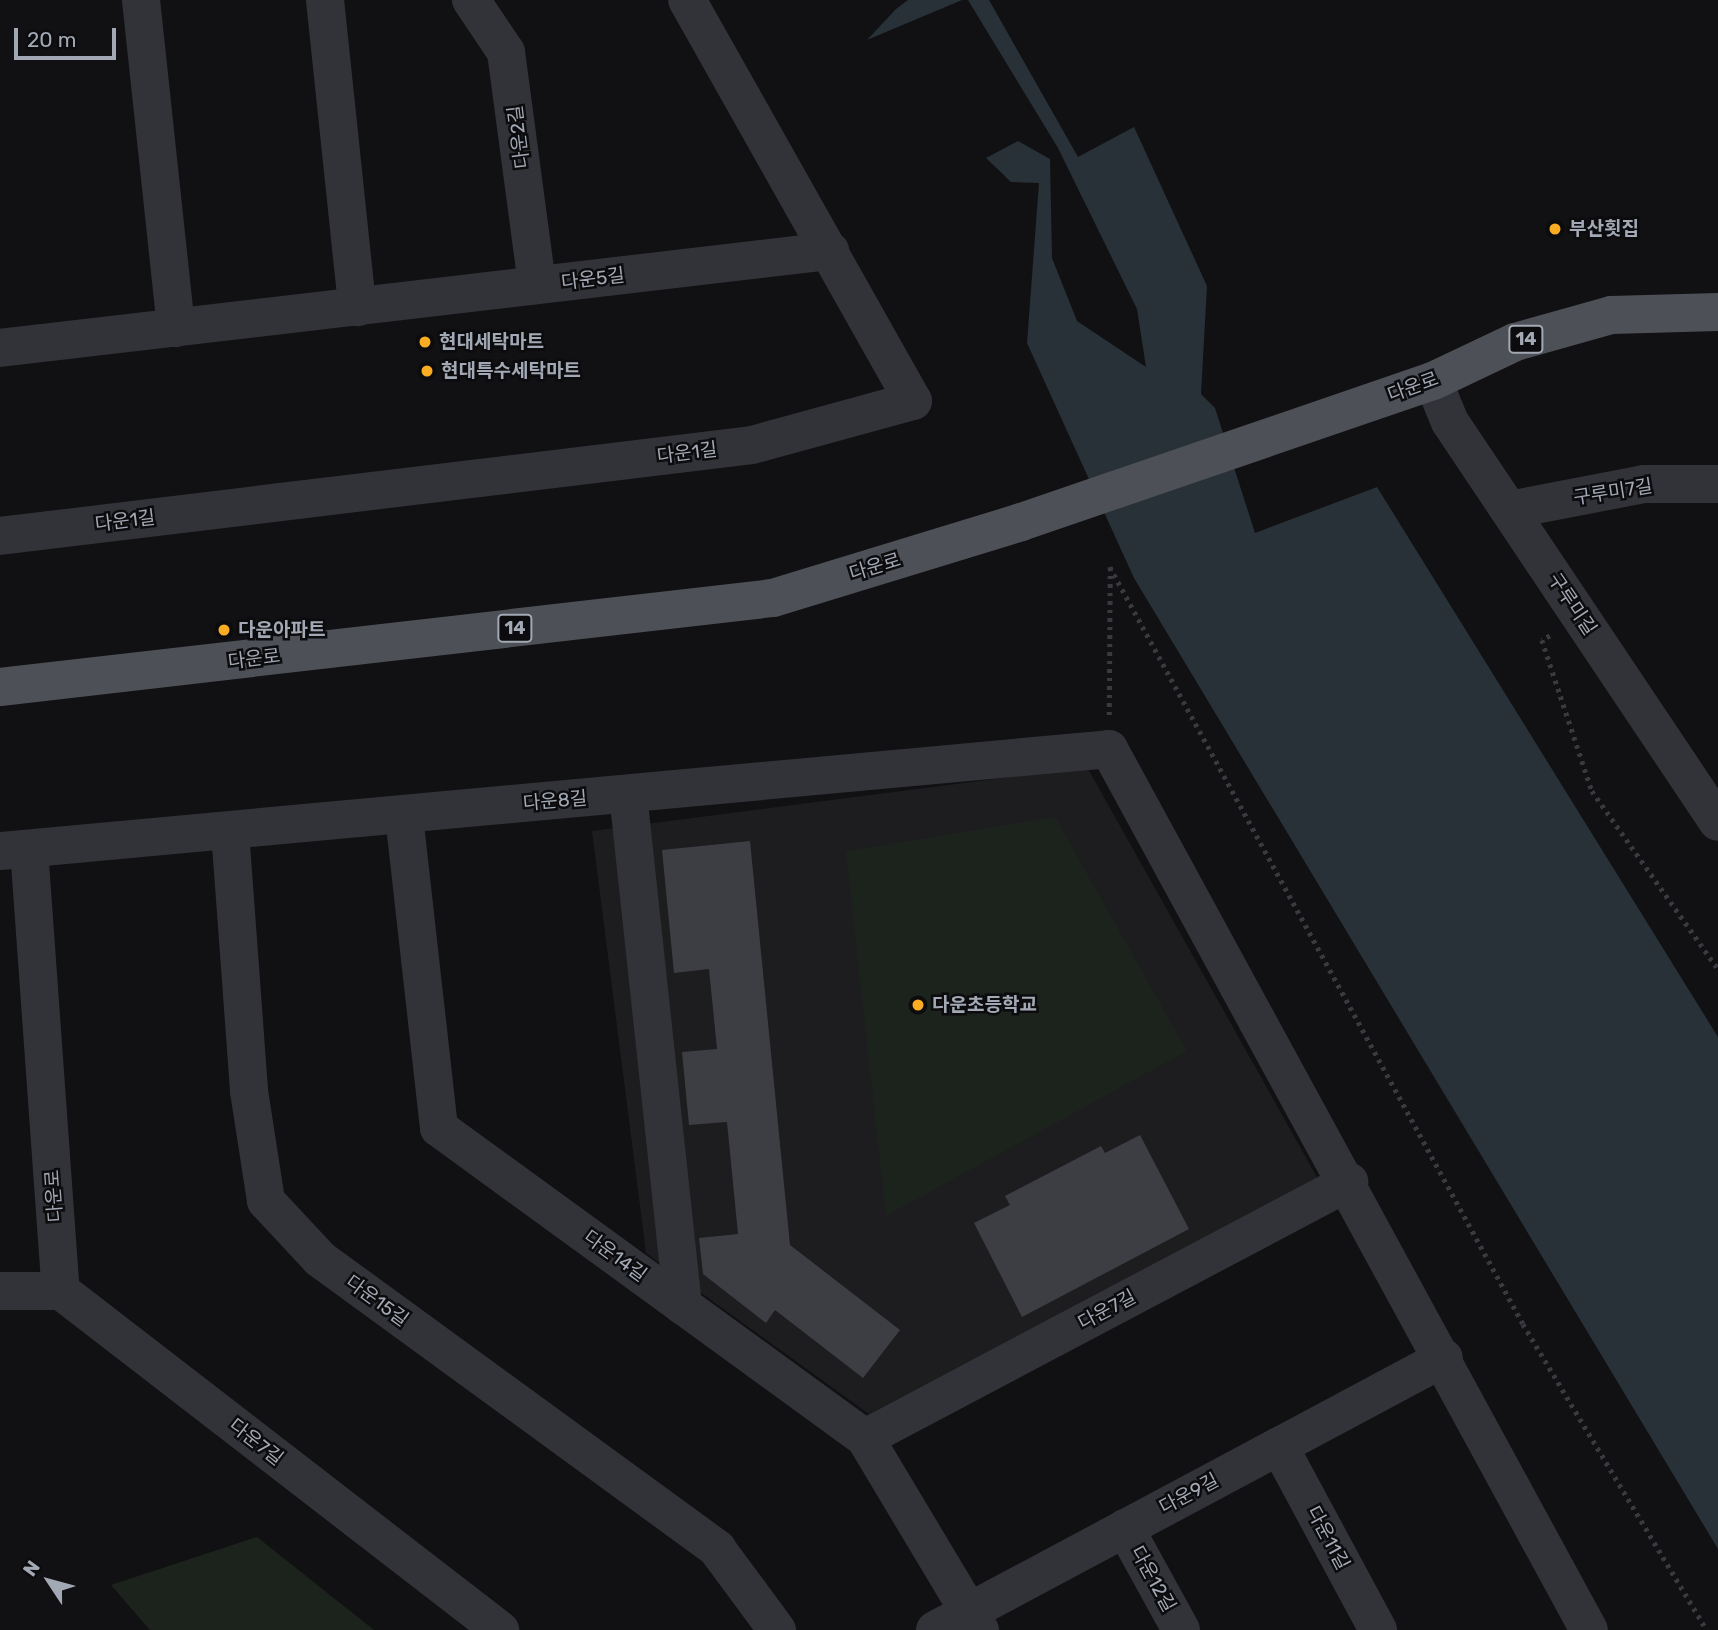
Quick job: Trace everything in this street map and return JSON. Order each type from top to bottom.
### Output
[{"type":"main road","name":"다운로","points":[[0,687],[773,598],[1021,522],[1433,382],[1515,342],[1611,316],[1718,312]]},
{"type":"street","points":[[141,0],[176,328]]},
{"type":"street","points":[[326,0],[357,307]]},
{"type":"street","name":"다운2길","points":[[471,0],[506,52],[537,285]]},
{"type":"street","name":"다운1길","points":[[0,536],[752,445],[913,401],[687,0]]},
{"type":"street","name":"다운5길","points":[[0,348],[830,251]]},
{"type":"street","name":"구루미길","points":[[1433,382],[1450,422],[1718,822]]},
{"type":"street","name":"구루미7길","points":[[1509,510],[1644,484],[1718,484]]},
{"type":"street","points":[[1109,749],[1349,1182],[1589,1630]]},
{"type":"street","name":"다운8길","points":[[14,850],[1109,749]]},
{"type":"street","points":[[628,794],[683,1306]]},
{"type":"street","name":"다운14길","points":[[404,816],[439,1128],[865,1438],[975,1621]]},
{"type":"street","name":"다운15길","points":[[230,831],[249,1091],[266,1202],[320,1259],[717,1549],[778,1630]]},
{"type":"street","name":"다운로","points":[[14,850],[61,1292]]},
{"type":"street","name":"다운7길","points":[[865,1438],[1349,1182]]},
{"type":"street","points":[[0,1291],[61,1292]]},
{"type":"street","name":"다운7길","points":[[61,1292],[500,1630]]},
{"type":"street","name":"다운9길","points":[[934,1630],[975,1621],[1125,1528],[1444,1358]]},
{"type":"street","name":"다운11길","points":[[1279,1446],[1378,1630]]},
{"type":"street","name":"다운12길","points":[[1125,1528],[1181,1630]]},
{"type":"path","points":[[1109,749],[1110,567],[1523,1324],[1707,1630]]},
{"type":"path","points":[[1581,618],[1542,640],[1592,791],[1718,969]]},
{"type":"shaded area","points":[[908,0],[962,0],[867,40],[896,9]]},
{"type":"shaded area","points":[[968,0],[989,0],[1078,157],[1134,127],[1207,286],[1201,394],[1215,408],[1255,533],[1377,487],[1718,1037],[1718,1549],[1134,578],[1027,343],[1039,183],[1011,182],[986,158],[1018,141],[1050,159],[1052,258],[1077,321],[1146,367],[1137,309],[1058,148]]},
{"type":"shaded area","name":"다운초등학교","points":[[1087,767],[1318,1179],[869,1414],[646,1253],[592,831]]},
{"type":"shaded area","points":[[1055,817],[1187,1051],[886,1216],[846,851]]},
{"type":"shaded area","points":[[257,1537],[374,1630],[150,1630],[111,1585]]},
{"type":"building","points":[[750,841],[790,1245],[900,1330],[863,1378],[775,1310],[766,1323],[703,1274],[699,1238],[738,1234],[727,1122],[689,1125],[682,1052],[717,1049],[709,969],[674,973],[662,850]]},
{"type":"building","points":[[1140,1135],[1189,1229],[1022,1317],[974,1223],[1010,1205],[1005,1196],[1101,1146],[1105,1153]]},
{"type":"place","name":"부산횟집","points":[[1555,229]]},
{"type":"place","name":"현대세탁마트","points":[[425,342]]},
{"type":"place","name":"현대특수세탁마트","points":[[427,371]]},
{"type":"place","name":"다운아파트","points":[[224,630]]},
{"type":"place","name":"다운초등학교","points":[[918,1005]]}]
